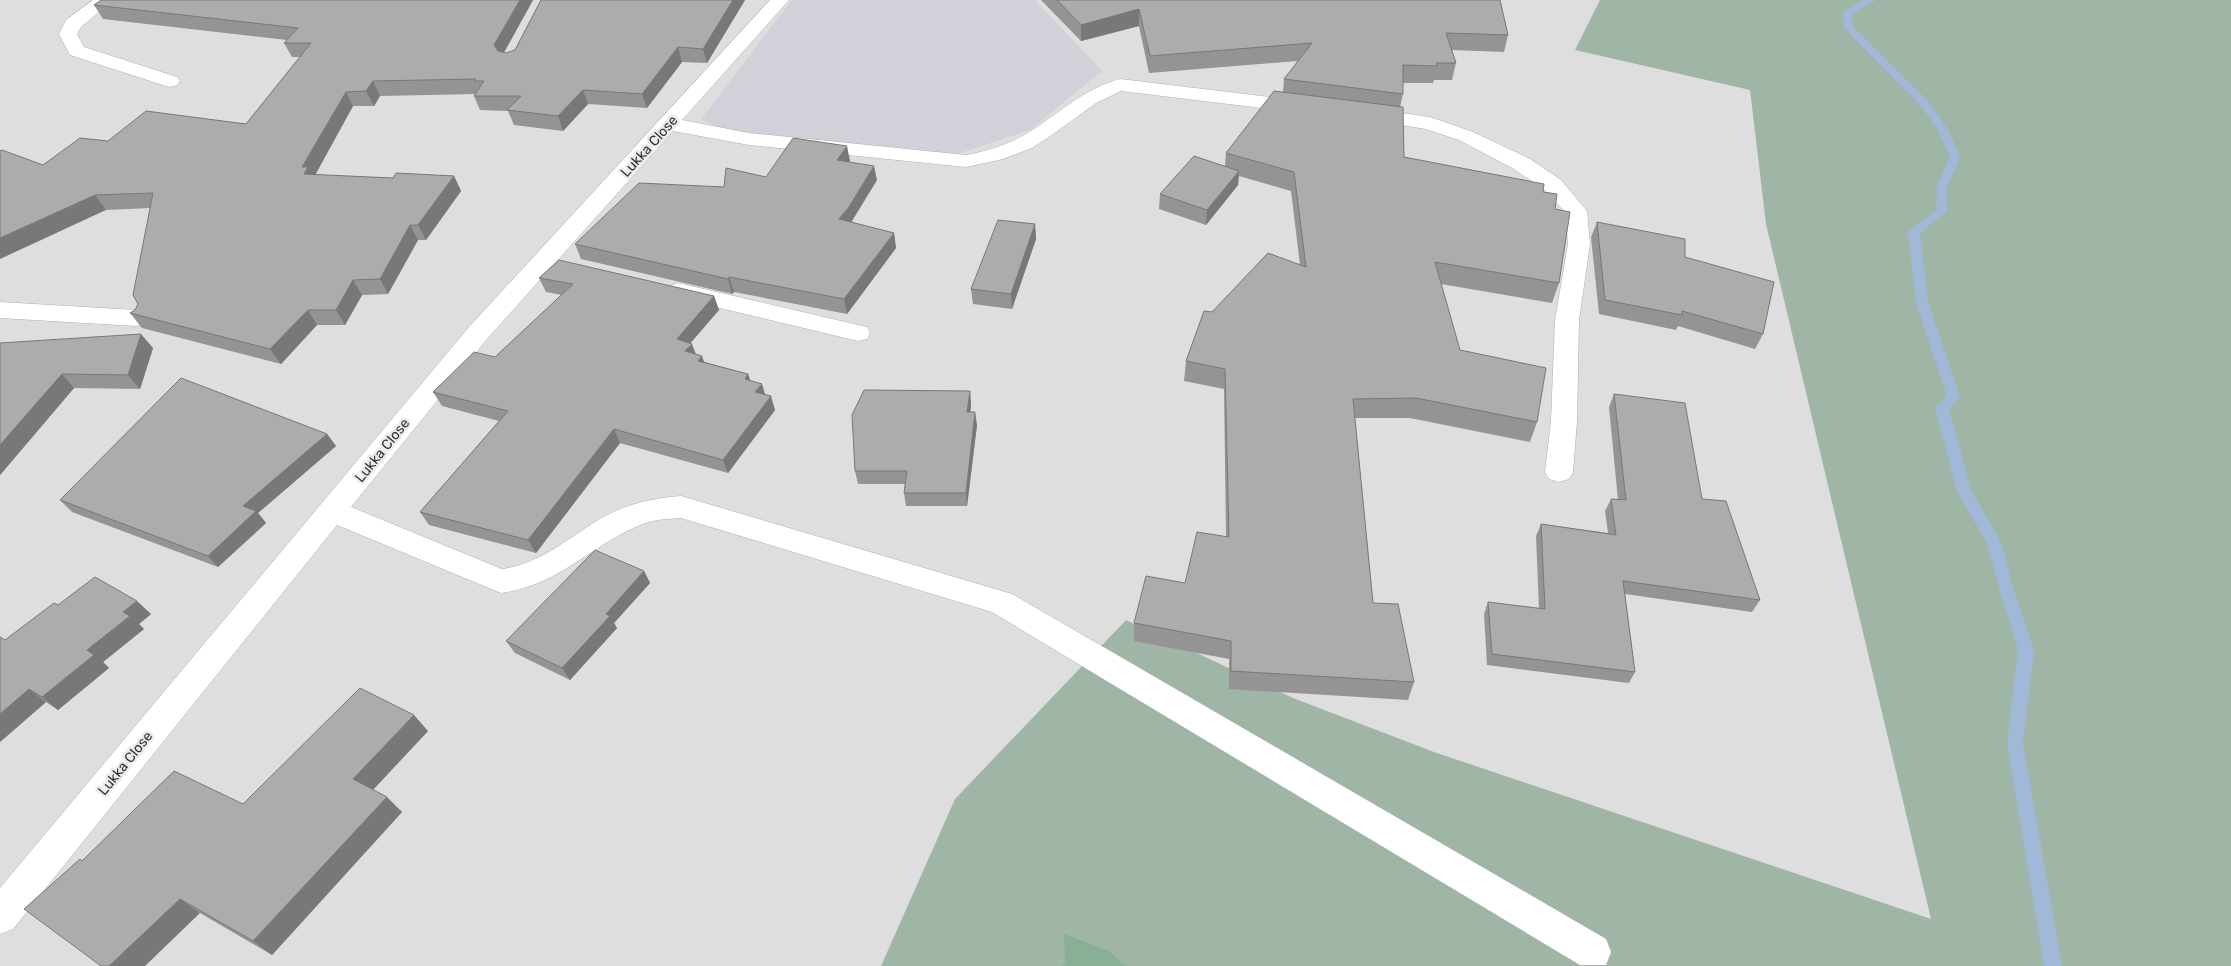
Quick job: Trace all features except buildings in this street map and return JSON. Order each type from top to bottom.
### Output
[{"type":"street","points":[[104,0],[73,24],[68,34],[77,51],[170,80]]},
{"type":"street","name":"Lukka Close","points":[[0,916],[478,333],[555,262],[669,124],[780,0]]},
{"type":"street","points":[[669,124],[749,139],[966,161],[988,158],[1002,153],[1040,134],[1079,105],[1106,89],[1120,85],[1319,109]]},
{"type":"street","points":[[1347,112],[1430,123],[1466,136],[1522,164],[1553,185],[1576,211],[1579,244],[1567,320],[1564,421],[1558,472]]},
{"type":"street","points":[[659,286],[858,333]]},
{"type":"street","points":[[0,310],[136,318]]},
{"type":"street","points":[[332,510],[501,581],[525,577],[541,570],[614,523],[661,507],[681,507],[1001,603],[1593,952]]},
{"type":"shaded area","points":[[792,0],[1035,0],[1102,71],[1030,130],[945,158],[744,141],[701,119]]},
{"type":"green space","points":[[1600,0],[2231,0],[2231,966],[881,966],[955,799],[1126,620],[1293,698],[1434,752],[1931,919],[1766,224],[1750,90],[1575,50]]},
{"type":"green space","points":[[1064,934],[1109,951],[1125,966],[1062,966],[1065,964]]},
{"type":"waterway","points":[[1871,0],[1846,14],[1849,28],[1925,104],[1943,130],[1955,157],[1942,186],[1941,211],[1914,232],[1922,302],[1954,397],[1942,408],[1964,491],[1994,542],[2007,591],[2026,649],[2015,744],[2053,966]]}]
